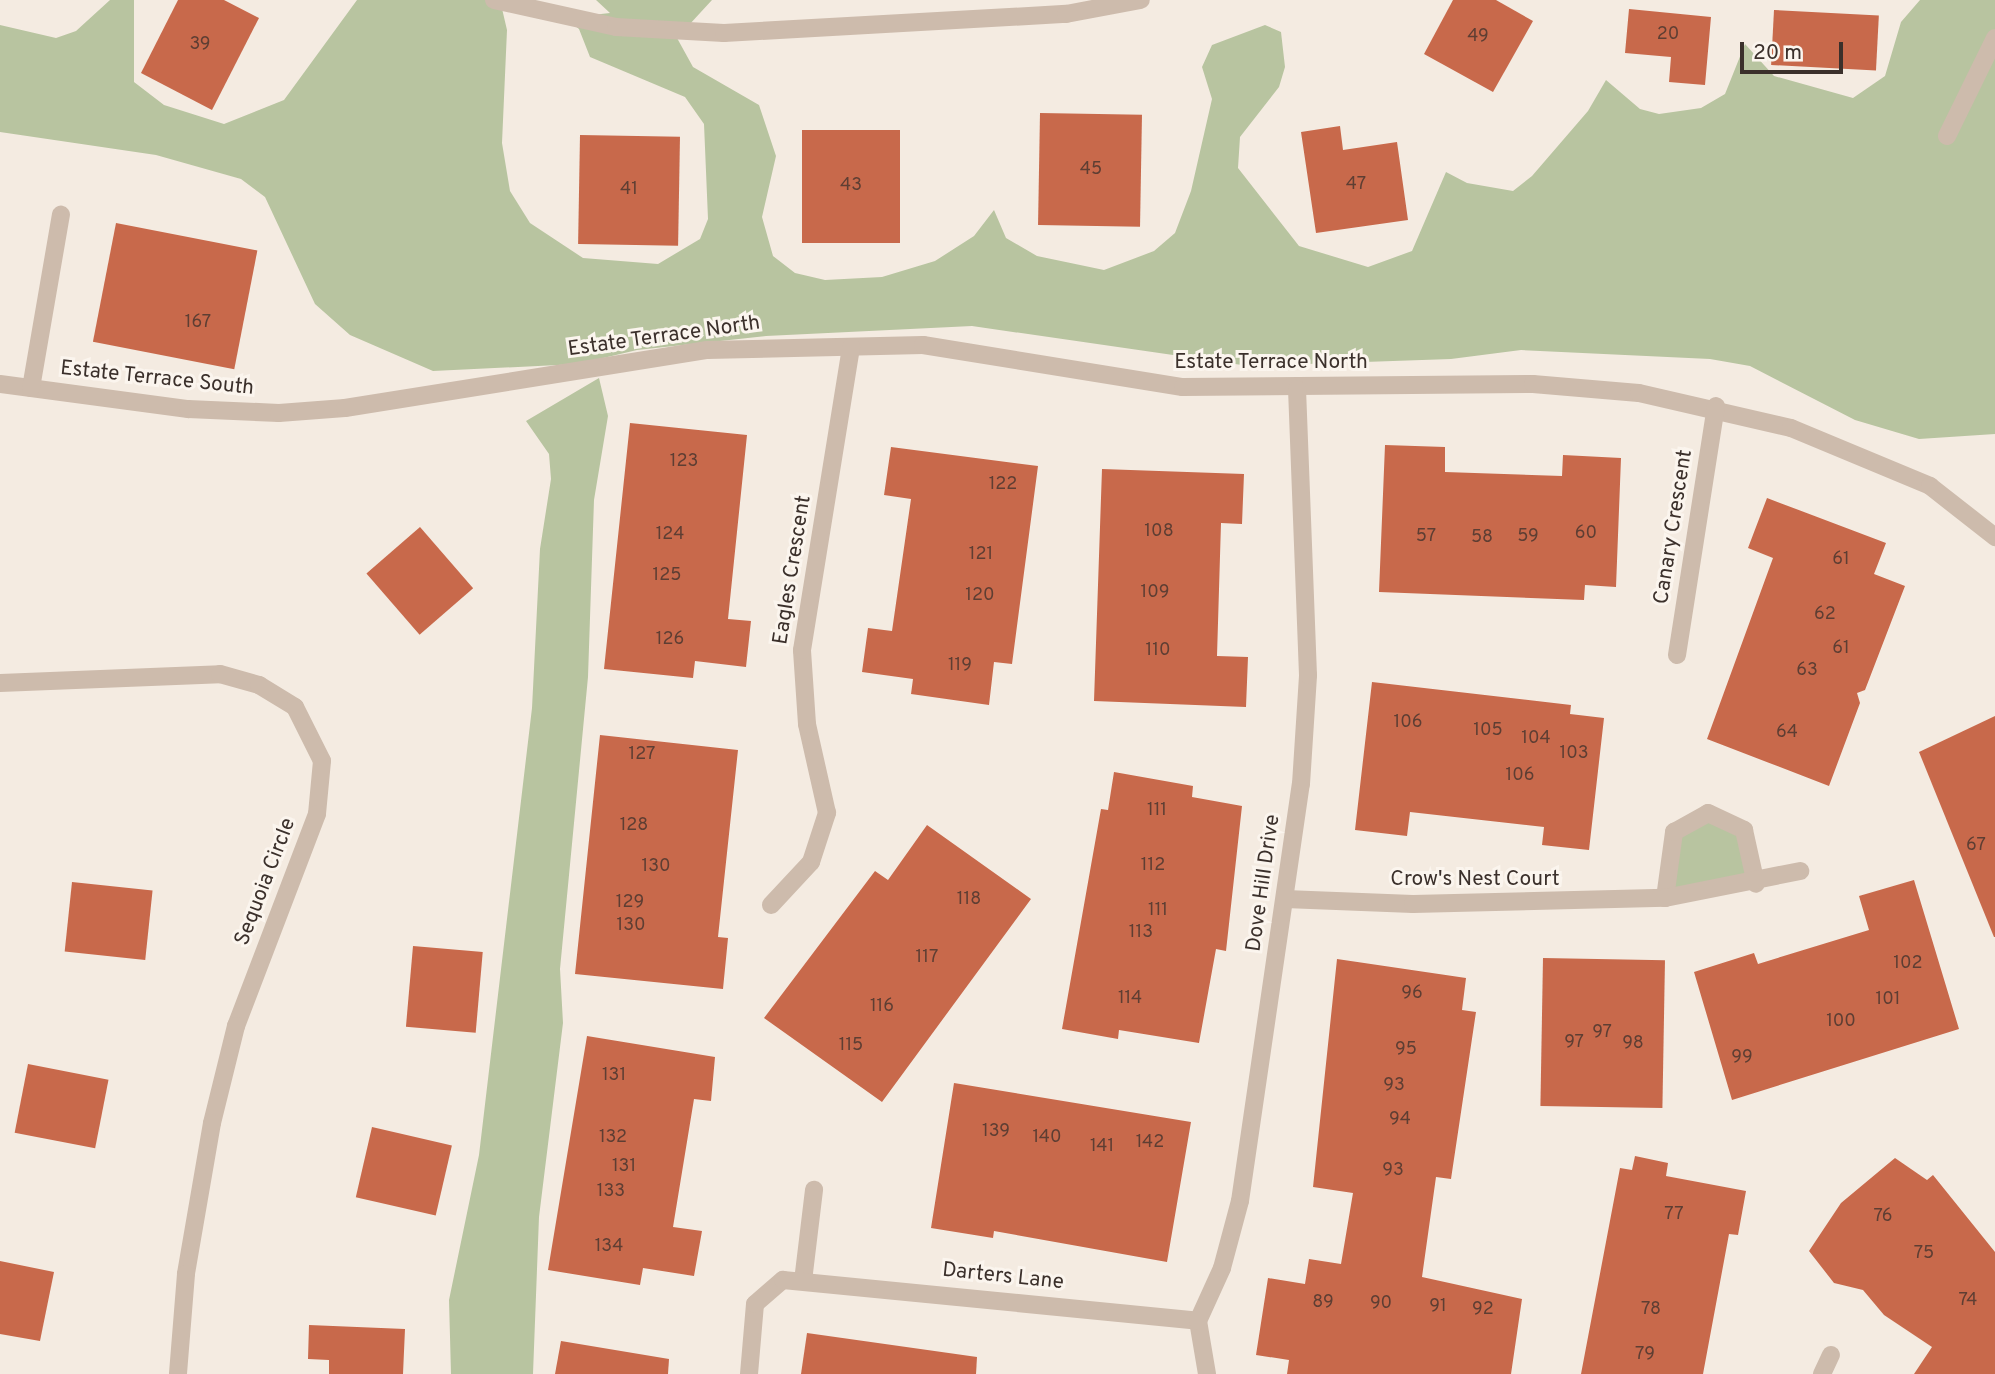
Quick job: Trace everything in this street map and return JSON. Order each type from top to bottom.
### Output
[{"type":"street","points":[[494,0],[615,26],[724,33],[1066,14],[1141,0]]},
{"type":"street","points":[[1947,136],[1995,38]]},
{"type":"street","points":[[31,388],[61,215]]},
{"type":"street","name":"Estate Terrace North","points":[[435,394],[707,350],[923,345],[999,353],[1182,387],[1297,389],[1532,384],[1716,406],[1898,470],[1951,500],[1995,537]]},
{"type":"street","name":"Eagles Crescent","points":[[771,905],[811,863],[825,825],[802,650],[851,347]]},
{"type":"street","name":"Estate Terrace South","points":[[0,384],[188,409],[279,413],[435,394]]},
{"type":"street","name":"Dove Hill Drive","points":[[1198,1321],[1222,1268],[1240,1201],[1285,899],[1308,675],[1297,389]]},
{"type":"street","name":"Canary Crescent","points":[[1677,655],[1716,406]]},
{"type":"street","name":"Sequoia Circle","points":[[0,683],[220,674],[258,685],[295,707],[322,761],[317,814],[236,1026],[212,1124],[186,1274],[178,1374]]},
{"type":"street","points":[[1665,898],[1674,832],[1709,813],[1744,830],[1756,884]]},
{"type":"street","name":"Crow's Nest Court","points":[[1285,899],[1413,904],[1665,898],[1756,884],[1800,871]]},
{"type":"street","points":[[803,1281],[814,1190]]},
{"type":"street","name":"Darters Lane","points":[[749,1374],[760,1293],[783,1280],[1198,1321]]},
{"type":"street","points":[[1198,1321],[1208,1374]]},
{"type":"street","points":[[1822,1374],[1832,1355]]},
{"type":"green space","points":[[110,0],[134,0],[134,82],[164,105],[224,124],[284,100],[357,0],[500,0],[507,30],[502,143],[510,191],[530,223],[583,258],[658,264],[700,239],[708,219],[704,124],[685,97],[590,57],[579,29],[565,18],[610,13],[596,0],[712,0],[677,38],[693,67],[759,105],[776,156],[762,217],[773,256],[795,273],[825,280],[882,277],[935,261],[974,236],[994,210],[1006,238],[1037,256],[1104,270],[1154,251],[1175,233],[1191,191],[1212,99],[1202,67],[1212,45],[1265,25],[1281,32],[1285,67],[1279,87],[1240,137],[1238,168],[1299,246],[1368,267],[1412,251],[1446,172],[1467,183],[1513,191],[1532,176],[1588,111],[1606,80],[1640,109],[1659,114],[1701,108],[1725,94],[1745,44],[1774,76],[1853,98],[1885,76],[1901,22],[1920,0],[1995,0],[1995,434],[1919,439],[1855,420],[1750,366],[1710,359],[1521,350],[1451,359],[1249,366],[972,326],[766,336],[637,350],[578,364],[433,371],[350,335],[315,304],[265,197],[241,179],[156,155],[0,132],[0,25],[56,38],[76,31]]},
{"type":"green space","points":[[599,378],[608,416],[594,500],[588,677],[560,969],[563,1023],[539,1217],[533,1374],[451,1374],[449,1300],[479,1155],[532,708],[540,549],[551,479],[549,454],[526,421]]},
{"type":"green space","points":[[1709,817],[1740,831],[1752,880],[1670,893],[1678,834]]},
{"type":"building","points":[[178,0],[224,0],[259,18],[212,110],[141,73]]},
{"type":"building","points":[[1453,0],[1496,0],[1533,21],[1493,92],[1424,54]]},
{"type":"building","points":[[1629,9],[1711,17],[1705,85],[1669,82],[1671,57],[1625,53]]},
{"type":"building","points":[[1774,10],[1879,15],[1876,70],[1771,65]]},
{"type":"building","points":[[1040,113],[1142,115],[1140,227],[1038,225]]},
{"type":"building","points":[[1340,126],[1343,150],[1397,142],[1408,220],[1316,233],[1301,132]]},
{"type":"building","points":[[802,130],[900,130],[900,243],[802,243]]},
{"type":"building","points":[[580,135],[680,137],[678,246],[578,244]]},
{"type":"building","points":[[116,223],[257,250],[234,369],[93,342]]},
{"type":"building","points":[[630,423],[747,435],[728,619],[751,621],[746,667],[695,661],[693,678],[604,669]]},
{"type":"building","points":[[1385,445],[1445,447],[1445,472],[1562,476],[1563,455],[1621,458],[1616,587],[1585,585],[1584,600],[1379,592]]},
{"type":"building","points":[[891,447],[1038,466],[1012,664],[994,662],[989,705],[911,694],[913,679],[862,672],[868,628],[892,631],[911,499],[884,495]]},
{"type":"building","points":[[1102,469],[1244,474],[1242,524],[1221,523],[1217,656],[1248,657],[1246,707],[1094,701]]},
{"type":"building","points":[[1767,498],[1886,543],[1874,574],[1905,586],[1865,690],[1857,693],[1860,703],[1829,786],[1707,739],[1773,558],[1748,548]]},
{"type":"building","points":[[420,527],[473,588],[420,635],[366,574]]},
{"type":"building","points":[[1372,682],[1571,705],[1570,714],[1604,718],[1589,850],[1542,845],[1544,827],[1410,812],[1407,836],[1355,830]]},
{"type":"building","points":[[1995,716],[1995,937],[1994,937],[1919,752]]},
{"type":"building","points":[[600,735],[738,750],[718,937],[728,938],[723,989],[575,974]]},
{"type":"building","points":[[1114,772],[1193,786],[1192,797],[1242,806],[1226,951],[1216,949],[1199,1043],[1119,1030],[1118,1039],[1062,1029],[1101,809],[1108,810]]},
{"type":"building","points":[[927,825],[1031,899],[882,1102],[764,1018],[875,871],[888,880]]},
{"type":"building","points":[[1914,880],[1959,1029],[1732,1100],[1694,972],[1754,953],[1758,964],[1869,930],[1859,896]]},
{"type":"building","points":[[72,882],[153,890],[145,960],[65,952]]},
{"type":"building","points":[[413,946],[483,952],[476,1033],[406,1027]]},
{"type":"building","points":[[1543,958],[1665,960],[1662,1108],[1540,1106]]},
{"type":"building","points":[[1337,959],[1466,978],[1462,1010],[1476,1012],[1451,1179],[1436,1177],[1422,1277],[1522,1299],[1511,1374],[1287,1374],[1289,1360],[1256,1355],[1268,1278],[1305,1284],[1309,1259],[1341,1264],[1353,1193],[1313,1187]]},
{"type":"building","points":[[587,1036],[715,1057],[711,1101],[694,1099],[673,1227],[702,1231],[694,1276],[643,1268],[640,1285],[548,1270]]},
{"type":"building","points":[[28,1064],[108,1080],[95,1148],[15,1133]]},
{"type":"building","points":[[954,1083],[1191,1122],[1167,1262],[994,1231],[993,1238],[931,1228]]},
{"type":"building","points":[[372,1127],[452,1145],[436,1216],[356,1197]]},
{"type":"building","points":[[1635,1156],[1668,1163],[1666,1176],[1746,1191],[1738,1235],[1729,1234],[1703,1374],[1581,1374],[1620,1168],[1632,1170]]},
{"type":"building","points":[[1895,1158],[1927,1180],[1933,1175],[1995,1252],[1995,1374],[1914,1374],[1932,1347],[1884,1315],[1863,1290],[1834,1283],[1809,1251],[1841,1203]]},
{"type":"building","points":[[0,1261],[54,1272],[40,1341],[0,1334]]},
{"type":"building","points":[[309,1325],[405,1329],[403,1374],[329,1374],[329,1360],[308,1359]]},
{"type":"building","points":[[807,1333],[977,1357],[976,1374],[801,1374]]},
{"type":"building","points":[[561,1341],[669,1359],[668,1374],[555,1374]]}]
